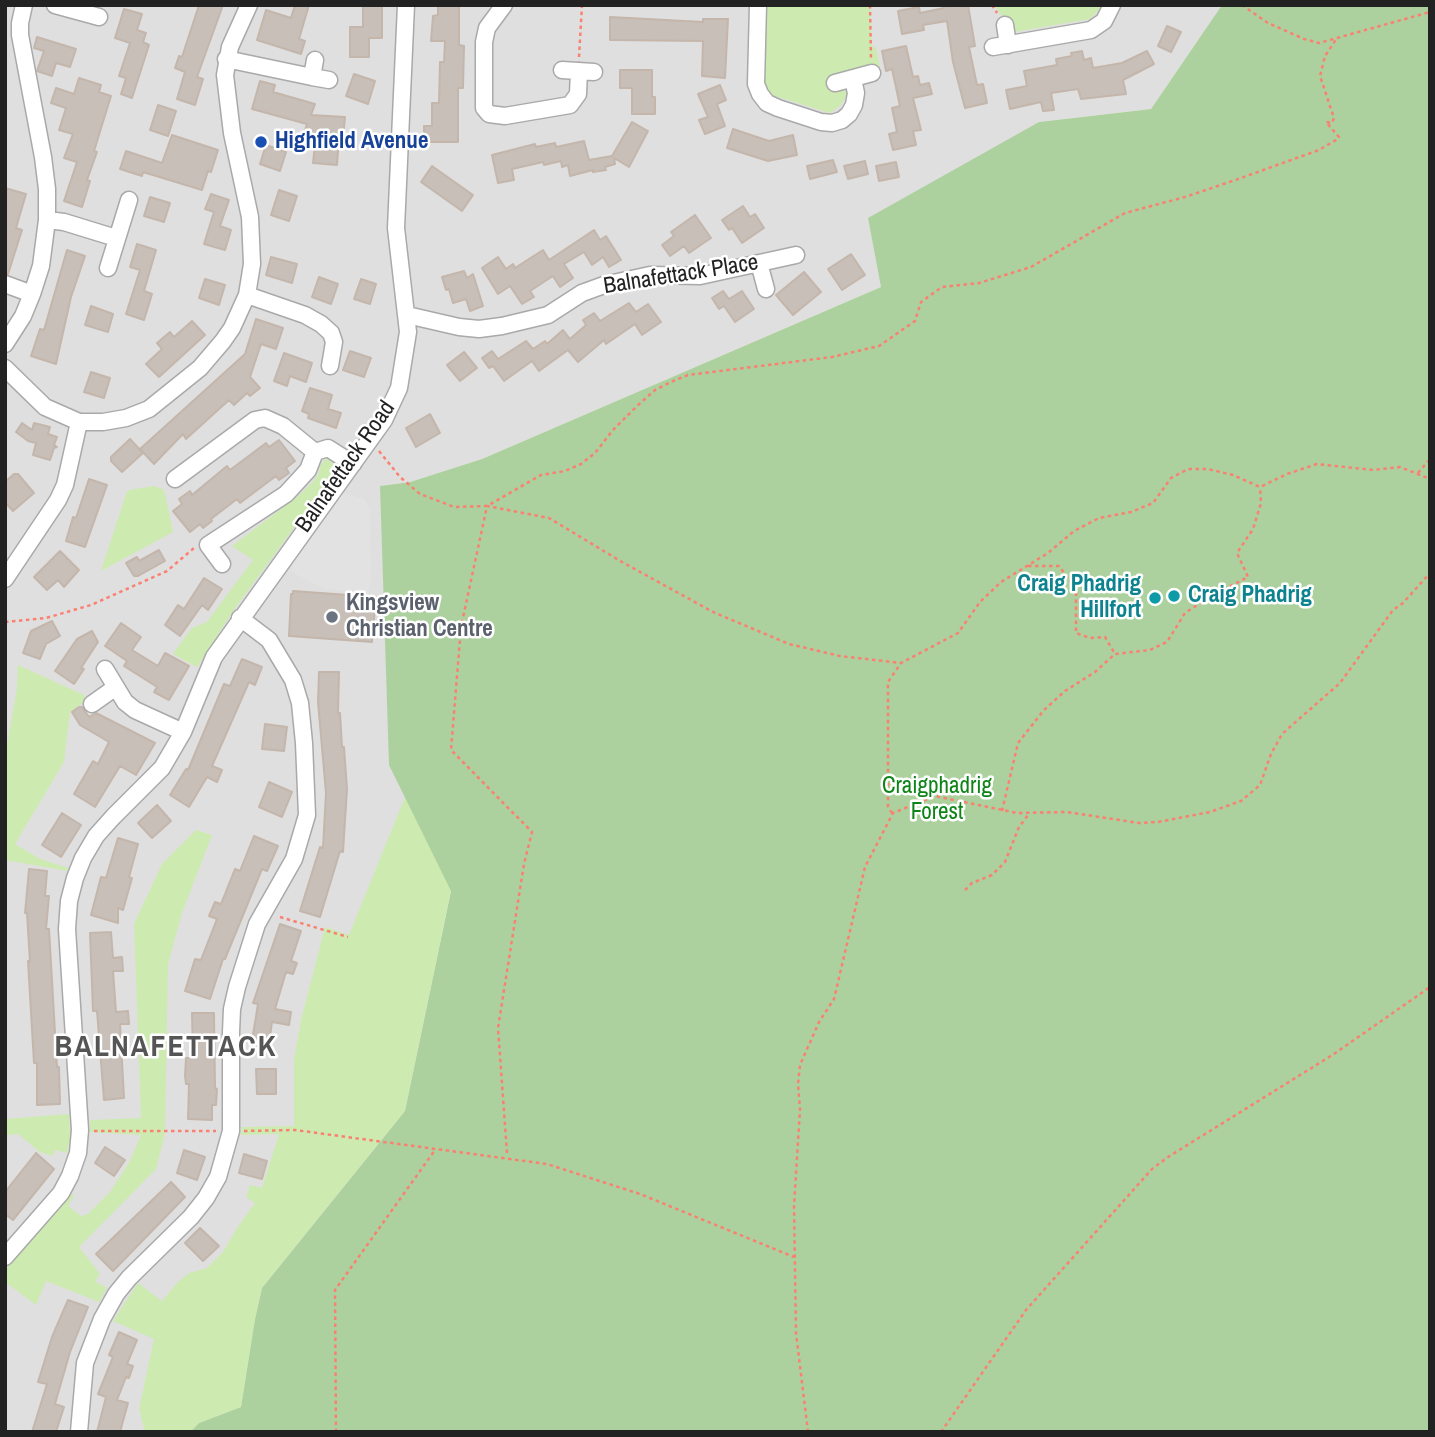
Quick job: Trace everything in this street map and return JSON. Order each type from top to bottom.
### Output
[{"type":"street","points":[[5,344],[23,316],[32,294],[41,266],[47,220],[43,157],[13,36],[20,23],[24,5]]},
{"type":"street","points":[[55,5],[99,17]]},
{"type":"street","points":[[5,368],[46,407],[79,422],[126,418],[149,409],[166,397],[200,368],[232,328],[247,295],[252,264],[252,233],[226,92],[226,59],[249,5]]},
{"type":"street","name":"Balnafettack Road","points":[[5,1256],[61,1193],[78,1153],[80,1130],[67,929],[69,901],[75,878],[96,836],[162,768],[183,732],[204,676],[240,618],[384,421],[399,388],[407,351],[407,316],[396,228],[406,5]]},
{"type":"street","points":[[503,5],[487,28],[484,42],[484,108],[489,114],[505,116],[570,105],[578,94],[586,71],[562,70]]},
{"type":"street","points":[[758,5],[756,84],[767,103],[821,122],[832,123],[849,114],[854,104],[856,93],[853,79]]},
{"type":"street","points":[[1005,24],[1001,46],[1091,30],[1104,21],[1112,5]]},
{"type":"street","points":[[226,59],[330,80]]},
{"type":"street","points":[[312,76],[315,60]]},
{"type":"street","points":[[835,83],[872,73]]},
{"type":"street","points":[[108,268],[128,200]]},
{"type":"street","points":[[47,220],[64,222],[116,238]]},
{"type":"street","name":"Balnafettack Place","points":[[407,316],[460,327],[479,329],[502,326],[548,315],[582,293],[604,285],[650,275],[700,275],[796,256]]},
{"type":"street","points":[[759,263],[766,289]]},
{"type":"street","points":[[5,284],[32,294]]},
{"type":"street","points":[[247,295],[304,315],[321,324],[331,333],[334,342],[330,366]]},
{"type":"street","points":[[175,479],[255,420],[265,418],[283,426],[315,453]]},
{"type":"street","points":[[5,579],[58,500],[65,485],[79,422]]},
{"type":"street","points":[[222,564],[208,545],[286,494],[308,470],[315,453],[328,448],[353,464]]},
{"type":"street","points":[[79,1432],[85,1363],[102,1319],[129,1278],[191,1217],[218,1177],[231,1131],[232,1009],[263,912],[284,879],[301,838],[307,815],[300,704],[293,680],[269,640],[240,618]]},
{"type":"street","points":[[105,669],[125,702],[135,710],[183,732]]},
{"type":"street","points":[[92,704],[116,687]]},
{"type":"path","points":[[582,5],[586,71]]},
{"type":"path","points":[[870,5],[872,73]]},
{"type":"path","points":[[1242,5],[1262,19],[1304,39],[1319,43],[1430,12]]},
{"type":"path","points":[[507,1153],[498,1028],[524,864],[532,832],[451,750],[461,626],[487,506],[541,475],[565,471],[581,464],[595,453],[637,406],[655,390],[673,381],[688,375],[832,357],[879,346],[915,321],[921,302],[942,287],[979,283],[1031,267],[1125,212],[1185,197],[1319,150],[1339,137],[1326,122],[1332,123],[1335,118],[1320,76],[1325,55],[1337,38]]},
{"type":"path","points":[[370,441],[400,477],[420,494],[454,507],[487,506],[550,518],[621,562],[713,612],[789,643],[840,656],[901,663]]},
{"type":"path","points":[[1418,474],[1430,459]]},
{"type":"path","points":[[893,813],[888,807],[888,682],[901,663],[958,633],[980,602],[1001,582],[1048,553],[1074,531],[1099,518],[1131,512],[1153,503],[1171,478],[1188,469],[1208,469],[1233,475],[1260,487],[1317,464],[1373,470],[1400,467],[1430,479]]},
{"type":"path","points":[[1002,811],[1017,743],[1044,710],[1065,691],[1095,673],[1115,654],[1150,650],[1167,642],[1185,613],[1248,577],[1237,553],[1253,529],[1261,503],[1260,487]]},
{"type":"path","points":[[5,622],[46,618],[91,605],[167,571],[193,548],[208,545]]},
{"type":"path","points":[[1026,566],[1059,566],[1076,589],[1076,633],[1090,638],[1105,637],[1115,654]]},
{"type":"path","points":[[808,1432],[796,1333],[794,1257],[800,1065],[819,1022],[834,999],[865,867],[893,813],[934,796],[1002,811],[1028,814],[1067,812],[1158,822],[1210,812],[1241,801],[1260,785],[1271,754],[1282,734],[1340,683],[1393,610],[1403,603],[1430,573]]},
{"type":"path","points":[[965,890],[972,883],[992,875],[1005,862],[1019,827],[1028,814]]},
{"type":"path","points":[[263,912],[348,937]]},
{"type":"path","points":[[941,1432],[1026,1310],[1152,1169],[1334,1054],[1430,988]]},
{"type":"path","points":[[80,1130],[295,1130],[547,1164],[640,1194],[794,1257]]},
{"type":"path","points":[[336,1432],[335,1290],[435,1150]]},
{"type":"shaded area","points":[[5,5],[1222,5],[1151,109],[1039,122],[881,287],[482,459],[410,482],[381,486],[451,890],[199,1423],[190,1432],[5,1432]]},
{"type":"shaded area","points":[[343,493],[364,499],[370,508],[371,582],[368,594],[324,589],[292,572],[292,554],[333,499]]},
{"type":"green space","points":[[764,5],[870,5],[872,46],[876,48],[880,67],[832,74],[830,84],[843,88],[847,94],[841,105],[830,113],[768,94],[762,84]]},
{"type":"green space","points":[[994,5],[1103,6],[1090,19],[1014,32]]},
{"type":"green space","name":"Craigphadrig Forest","points":[[1222,5],[1430,5],[1430,1432],[190,1432],[199,1423],[241,1407],[262,1288],[405,1111],[451,891],[389,765],[380,486],[410,482],[482,459],[881,287],[868,218],[1039,122],[1151,109]]},
{"type":"green space","points":[[326,459],[334,465],[329,480],[233,611],[197,667],[173,654],[192,628],[207,622],[253,560],[232,546],[298,496],[312,483]]},
{"type":"green space","points":[[155,486],[164,490],[173,532],[101,571],[126,494],[129,490]]},
{"type":"green space","points":[[18,665],[84,695],[86,701],[70,712],[64,762],[15,844],[40,859],[68,868],[67,871],[5,860],[5,756],[17,688]]},
{"type":"green space","points":[[405,797],[451,890],[405,1111],[262,1288],[241,1407],[199,1423],[190,1432],[145,1432],[139,1409],[154,1339],[113,1321],[138,1283],[162,1301],[189,1273],[207,1268],[223,1252],[255,1203],[246,1197],[250,1185],[262,1188],[279,1134],[241,1135],[242,1127],[294,1126],[294,1059],[301,1020],[325,927],[349,935]]},
{"type":"green space","points":[[196,830],[212,835],[182,913],[168,964],[165,1133],[156,1169],[79,1247],[100,1274],[95,1281],[107,1288],[99,1302],[46,1281],[36,1305],[5,1282],[5,1270],[71,1194],[74,1195],[68,1206],[81,1216],[88,1214],[110,1192],[130,1161],[141,1135],[90,1132],[90,1120],[141,1118],[134,924],[162,864]]},
{"type":"green space","points":[[69,1114],[70,1138],[67,1153],[55,1150],[53,1156],[40,1152],[18,1134],[5,1135],[5,1119]]},
{"type":"building","points":[[199,5],[223,5],[197,77],[203,79],[195,105],[177,99],[185,72],[175,68],[179,56],[182,57]]},
{"type":"building","points":[[295,5],[309,5],[299,39],[305,41],[301,54],[257,40],[266,10],[291,18]]},
{"type":"building","points":[[363,5],[382,5],[382,38],[369,38],[369,57],[350,57],[350,27],[363,27]]},
{"type":"building","points":[[438,5],[459,5],[459,45],[464,46],[463,88],[458,88],[458,142],[424,142],[424,126],[432,126],[432,103],[439,103],[440,62],[444,62],[445,41],[431,41],[433,16],[438,15]]},
{"type":"building","points":[[944,5],[968,5],[975,46],[969,47],[977,85],[983,84],[987,103],[965,108],[953,62],[947,21],[923,25],[924,30],[902,34],[898,11],[919,7],[920,13],[944,8]]},
{"type":"building","points":[[124,9],[142,14],[137,30],[146,33],[143,42],[149,45],[132,98],[121,94],[126,78],[119,76],[130,43],[115,38]]},
{"type":"building","points":[[610,17],[703,22],[703,19],[728,19],[725,78],[702,76],[703,41],[610,40]]},
{"type":"building","points":[[1167,26],[1181,32],[1171,52],[1158,46]]},
{"type":"building","points":[[37,37],[76,49],[70,67],[56,63],[52,76],[37,71],[44,51],[34,48]]},
{"type":"building","points":[[906,46],[913,77],[918,76],[920,85],[929,83],[932,94],[913,98],[921,130],[913,131],[916,145],[893,150],[889,134],[897,132],[892,108],[900,106],[892,69],[886,71],[882,51]]},
{"type":"building","points":[[1082,51],[1084,60],[1091,58],[1093,68],[1122,63],[1147,51],[1154,64],[1123,80],[1126,94],[1081,99],[1078,89],[1051,93],[1054,110],[1043,111],[1041,102],[1010,109],[1006,90],[1027,86],[1024,71],[1057,65],[1056,59]]},
{"type":"building","points":[[620,70],[652,70],[655,114],[632,114],[632,88],[620,88]]},
{"type":"building","points":[[354,74],[375,81],[368,104],[346,96]]},
{"type":"building","points":[[79,78],[101,85],[99,92],[111,96],[94,151],[97,152],[87,180],[90,181],[82,207],[64,201],[77,162],[64,158],[73,134],[59,130],[66,108],[51,103],[56,88],[74,94]]},
{"type":"building","points":[[260,81],[275,85],[273,92],[315,104],[311,115],[345,117],[343,139],[339,138],[337,165],[313,163],[315,144],[302,140],[307,124],[252,109]]},
{"type":"building","points":[[720,85],[726,100],[717,104],[725,126],[705,134],[699,120],[708,117],[698,94]]},
{"type":"building","points":[[158,105],[176,111],[168,136],[150,130]]},
{"type":"building","points":[[632,122],[648,131],[629,167],[614,158],[615,164],[605,167],[606,170],[593,170],[570,176],[568,165],[562,167],[561,161],[544,165],[543,162],[512,169],[514,180],[498,183],[492,155],[535,144],[536,147],[555,143],[556,147],[584,141],[589,160],[612,156]]},
{"type":"building","points":[[733,129],[769,141],[793,135],[797,155],[768,161],[727,148]]},
{"type":"building","points":[[172,135],[218,150],[202,190],[143,172],[142,176],[120,169],[126,151],[162,163]]},
{"type":"building","points":[[266,145],[286,152],[280,171],[260,164]]},
{"type":"building","points":[[833,160],[837,172],[810,179],[807,166]]},
{"type":"building","points":[[865,161],[868,174],[848,179],[844,166]]},
{"type":"building","points":[[896,162],[899,177],[879,181],[876,166]]},
{"type":"building","points":[[432,166],[473,195],[462,211],[421,182]]},
{"type":"building","points":[[5,188],[26,194],[16,228],[22,230],[8,274],[5,274]]},
{"type":"building","points":[[279,190],[297,196],[289,221],[271,215]]},
{"type":"building","points":[[211,194],[229,200],[220,226],[231,230],[225,250],[204,244],[214,212],[205,209]]},
{"type":"building","points":[[150,197],[170,203],[164,222],[144,216]]},
{"type":"building","points":[[743,206],[750,217],[755,214],[764,228],[742,243],[732,228],[729,230],[722,220]]},
{"type":"building","points":[[695,215],[711,238],[689,253],[684,246],[670,256],[662,245],[674,236],[671,232]]},
{"type":"building","points":[[594,230],[600,240],[606,236],[621,260],[609,267],[603,257],[592,265],[584,252],[564,264],[573,278],[560,287],[553,276],[530,291],[534,297],[522,304],[510,286],[498,294],[482,268],[498,257],[506,269],[513,264],[515,268],[543,250],[549,260]]},
{"type":"building","points":[[137,244],[156,250],[144,291],[152,294],[144,320],[126,314],[140,270],[130,267]]},
{"type":"building","points":[[67,250],[85,256],[71,297],[56,364],[31,356],[40,329],[44,330]]},
{"type":"building","points":[[851,254],[865,275],[842,290],[828,269]]},
{"type":"building","points":[[271,257],[297,264],[292,283],[266,275]]},
{"type":"building","points":[[464,271],[467,278],[473,274],[483,306],[470,311],[466,299],[453,303],[442,277]]},
{"type":"building","points":[[804,272],[821,292],[793,315],[776,295]]},
{"type":"building","points":[[319,277],[338,284],[331,304],[312,297]]},
{"type":"building","points":[[205,279],[225,285],[219,305],[199,298]]},
{"type":"building","points":[[361,279],[376,284],[370,304],[354,299]]},
{"type":"building","points":[[723,291],[729,299],[742,291],[754,309],[735,322],[724,306],[719,309],[712,298]]},
{"type":"building","points":[[629,303],[636,312],[648,304],[661,322],[642,335],[635,324],[606,344],[604,340],[578,362],[568,350],[539,371],[532,361],[504,381],[493,366],[489,368],[482,358],[492,351],[498,359],[526,341],[533,349],[545,341],[547,344],[563,330],[570,339],[586,325],[583,320],[594,313],[600,321]]},
{"type":"building","points":[[91,306],[113,314],[108,332],[85,325]]},
{"type":"building","points":[[256,319],[283,328],[276,349],[261,344],[250,377],[260,388],[250,396],[247,393],[234,405],[229,400],[186,439],[183,434],[154,464],[140,449],[245,354]]},
{"type":"building","points":[[192,321],[205,335],[159,377],[146,364],[162,349],[157,343],[170,332],[174,337]]},
{"type":"building","points":[[350,351],[371,358],[364,377],[343,370]]},
{"type":"building","points":[[464,352],[477,368],[460,381],[447,365]]},
{"type":"building","points":[[284,353],[312,363],[306,382],[290,376],[287,386],[274,381]]},
{"type":"building","points":[[91,372],[110,378],[104,398],[84,392]]},
{"type":"building","points":[[310,388],[332,395],[328,409],[341,413],[336,428],[308,418],[309,414],[302,411]]},
{"type":"building","points":[[430,414],[440,433],[416,447],[406,428]]},
{"type":"building","points":[[22,423],[32,430],[34,423],[50,427],[48,434],[57,437],[54,445],[57,447],[54,448],[50,460],[33,455],[36,443],[28,441],[16,432]]},
{"type":"building","points":[[130,439],[143,453],[122,472],[111,461],[111,457]]},
{"type":"building","points":[[279,440],[295,461],[286,468],[289,473],[279,480],[276,476],[240,503],[237,499],[203,528],[200,524],[190,532],[173,511],[182,504],[179,499],[190,491],[192,495],[227,466],[230,470],[266,443],[269,447]]},
{"type":"building","points":[[18,474],[34,493],[13,511],[5,502],[5,482]]},
{"type":"building","points":[[89,479],[107,485],[85,547],[66,541]]},
{"type":"building","points":[[159,550],[165,561],[134,576],[126,563],[137,557],[139,561]]},
{"type":"building","points":[[60,551],[79,570],[64,587],[58,580],[47,590],[34,577]]},
{"type":"building","points":[[204,578],[222,589],[208,610],[202,605],[180,636],[165,625],[178,605],[184,609]]},
{"type":"building","name":"Kingsview Christian Centre","points":[[293,591],[376,597],[372,642],[289,636]]},
{"type":"building","points":[[52,621],[60,636],[46,644],[40,659],[23,653],[31,631]]},
{"type":"building","points":[[121,623],[141,637],[132,650],[158,666],[165,653],[189,666],[169,700],[154,692],[157,687],[124,666],[127,661],[105,646]]},
{"type":"building","points":[[92,631],[98,642],[74,684],[55,671],[77,639]]},
{"type":"building","points":[[242,659],[262,667],[255,685],[249,682],[212,766],[222,770],[217,782],[207,777],[189,807],[170,795],[186,769],[188,770],[224,684],[230,686]]},
{"type":"building","points":[[319,672],[339,672],[338,713],[347,789],[343,852],[340,851],[320,917],[300,911],[320,847],[323,848],[326,793],[318,702]]},
{"type":"building","points":[[82,707],[89,717],[96,713],[155,743],[136,775],[120,766],[95,807],[74,794],[93,761],[98,764],[109,742],[80,725],[72,712]]},
{"type":"building","points":[[265,724],[287,727],[284,751],[262,749]]},
{"type":"building","points":[[269,782],[292,792],[282,817],[259,807]]},
{"type":"building","points":[[157,805],[171,821],[152,838],[138,823]]},
{"type":"building","points":[[62,813],[81,825],[61,857],[42,845]]},
{"type":"building","points":[[254,836],[278,846],[267,871],[262,869],[223,959],[210,999],[185,991],[195,959],[201,960],[217,919],[209,916],[215,902],[221,904],[235,869],[240,871]]},
{"type":"building","points":[[118,838],[138,844],[123,910],[118,908],[118,923],[91,915],[101,877],[106,878]]},
{"type":"building","points":[[29,869],[47,871],[45,896],[49,896],[46,929],[49,929],[60,1104],[37,1105],[37,1063],[34,1063],[25,913]]},
{"type":"building","points":[[280,924],[301,931],[291,961],[297,963],[293,974],[286,972],[275,1009],[291,1012],[289,1025],[272,1022],[268,1050],[251,1047],[258,1004],[253,1003]]},
{"type":"building","points":[[111,932],[113,958],[122,957],[123,971],[113,971],[116,1012],[128,1011],[129,1024],[120,1024],[124,1098],[104,1100],[97,1011],[93,1011],[90,933]]},
{"type":"building","points":[[192,1013],[214,1013],[217,1089],[216,1105],[212,1105],[212,1120],[188,1119],[189,1084],[186,1084],[185,1076],[186,1058],[193,1058]]},
{"type":"building","points":[[256,1069],[276,1069],[276,1094],[257,1094]]},
{"type":"building","points":[[105,1147],[125,1160],[114,1176],[95,1163]]},
{"type":"building","points":[[184,1150],[205,1157],[197,1180],[177,1173]]},
{"type":"building","points":[[36,1153],[54,1169],[13,1220],[5,1214],[5,1192]]},
{"type":"building","points":[[244,1154],[267,1161],[262,1179],[239,1173]]},
{"type":"building","points":[[171,1182],[185,1197],[113,1271],[96,1254]]},
{"type":"building","points":[[200,1228],[219,1246],[203,1261],[185,1243]]},
{"type":"building","points":[[68,1300],[88,1307],[70,1352],[55,1404],[64,1407],[56,1432],[32,1432],[47,1384],[38,1382],[52,1337]]},
{"type":"building","points":[[119,1332],[137,1340],[127,1364],[133,1366],[129,1378],[126,1377],[117,1400],[128,1403],[120,1432],[97,1432],[106,1397],[98,1394],[113,1357],[109,1355]]},
{"type":"place","name":"Highfield Avenue","points":[[261,142]]},
{"type":"place","name":"Craig Phadrig","points":[[1174,596]]},
{"type":"place","name":"Craig Phadrig Hillfort","points":[[1155,598]]},
{"type":"place","name":"Kingsview Christian Centre","points":[[332,617]]},
{"type":"district","name":"BALNAFETTACK","points":[[166,1048]]}]
